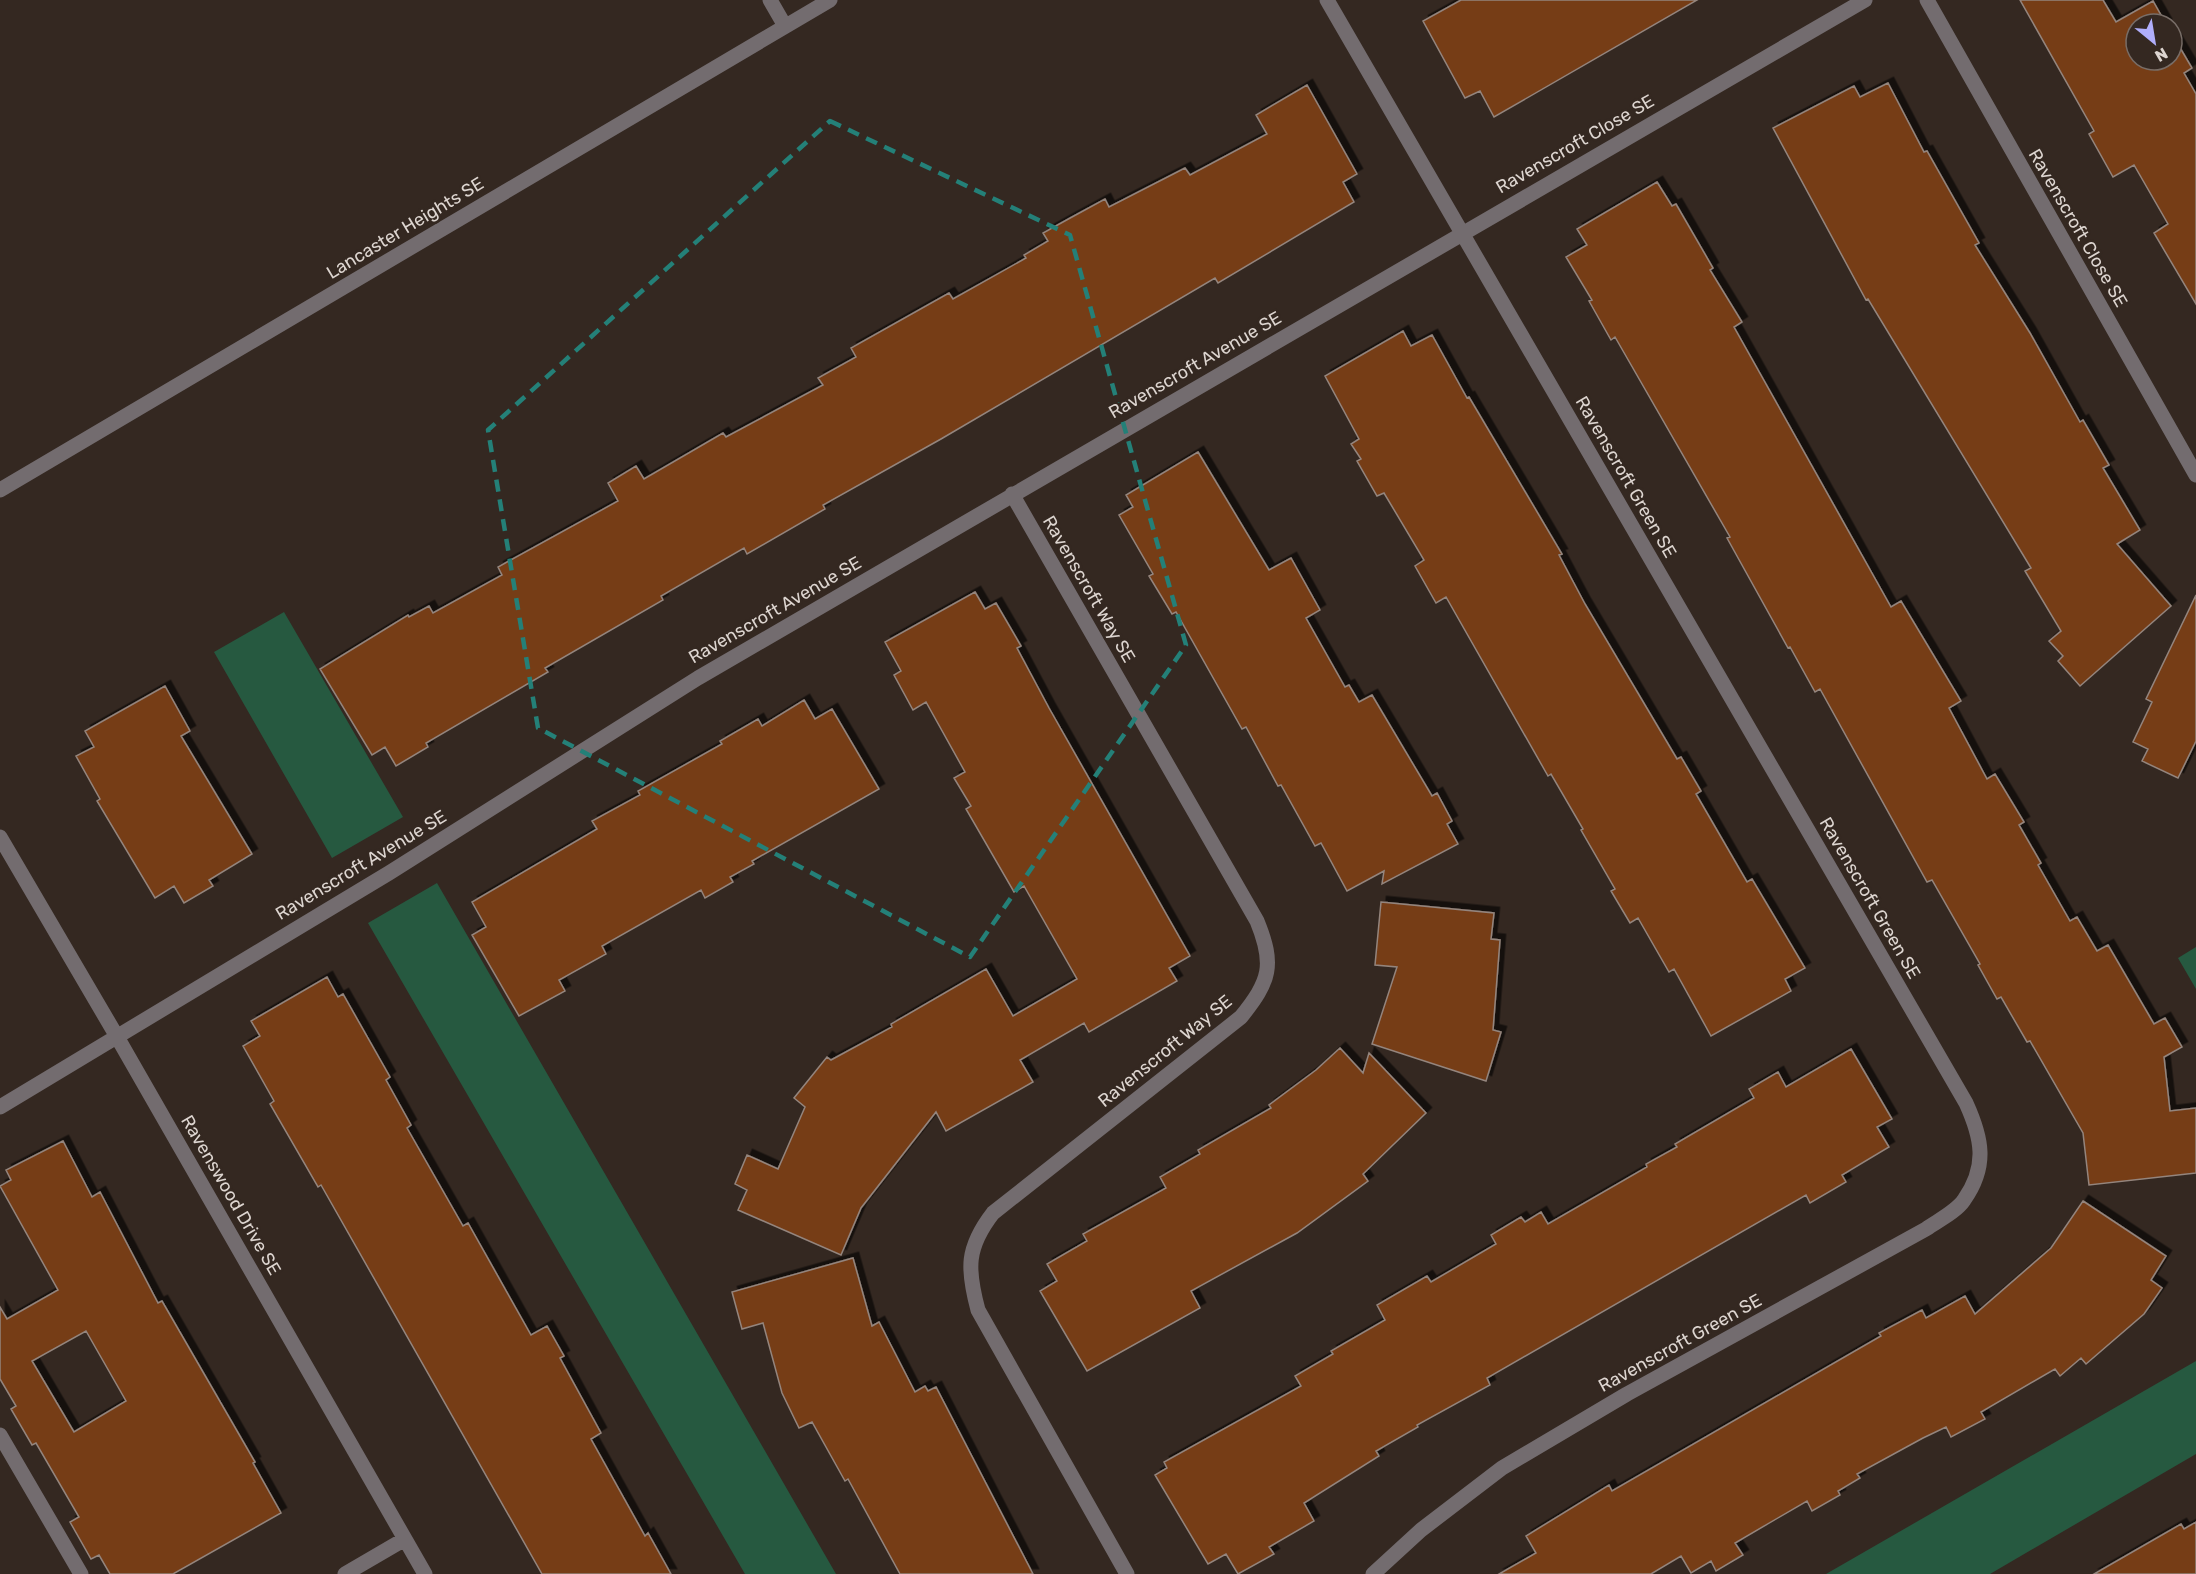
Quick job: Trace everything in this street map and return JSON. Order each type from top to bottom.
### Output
[{"type":"street","points":[[770,0],[785,26]]},
{"type":"street","name":"Lancaster Heights SE","points":[[0,490],[830,0]]},
{"type":"street","name":"Ravenscroft Green SE","points":[[1327,0],[1966,1103],[1979,1131],[1981,1164],[1963,1202],[1926,1229],[1627,1394],[1502,1468],[1421,1530],[1373,1574]]},
{"type":"street","name":"Ravenscroft Close SE","points":[[1461,232],[1865,0]]},
{"type":"street","name":"Ravenscroft Close SE","points":[[1927,0],[2196,475]]},
{"type":"street","name":"Ravenscroft Avenue SE","points":[[0,1107],[388,873],[698,678],[1461,232]]},
{"type":"street","name":"Ravenscroft Way SE","points":[[1012,494],[1257,921],[1267,944],[1268,970],[1262,991],[1241,1017],[993,1213],[977,1234],[970,1257],[970,1282],[978,1310],[1127,1574]]},
{"type":"street","name":"Ravenswood Drive SE","points":[[0,837],[117,1035],[425,1574]]},
{"type":"street","points":[[0,1435],[5,1456],[81,1574]]},
{"type":"street","points":[[345,1574],[405,1539]]},
{"type":"highlighted area","points":[[830,121],[1070,235],[1186,645],[970,957],[538,728],[488,430]]},
{"type":"green space","points":[[284,612],[403,817],[332,858],[214,652]]},
{"type":"green space","points":[[437,883],[836,1574],[745,1574],[368,923]]},
{"type":"green space","points":[[2196,947],[2196,989],[2178,958]]},
{"type":"green space","points":[[2196,1361],[2196,1454],[1990,1574],[1826,1574]]},
{"type":"building","points":[[1461,0],[1697,0],[1494,117],[1480,91],[1465,98],[1423,21]]},
{"type":"building","points":[[2020,0],[2103,0],[2116,22],[2124,17],[2124,72],[2184,72],[2184,54],[2192,68],[2184,73],[2196,94],[2196,304],[2154,233],[2168,224],[2134,165],[2113,177],[2089,134],[2094,131]]},
{"type":"building","points":[[2153,1],[2159,12],[2134,12]]},
{"type":"building","points":[[1888,83],[1924,152],[1927,151],[1979,243],[1975,245],[2030,333],[2080,422],[2083,420],[2109,465],[2103,468],[2140,530],[2117,544],[2171,606],[2080,686],[2058,661],[2063,656],[2049,641],[2061,631],[2025,571],[2031,568],[1868,299],[1866,300],[1773,128],[1854,86],[1860,97]]},
{"type":"building","points":[[1307,85],[1357,174],[1343,182],[1354,202],[1218,283],[1215,278],[941,439],[823,505],[825,509],[747,554],[744,548],[661,596],[663,600],[545,668],[548,672],[426,743],[428,747],[396,766],[385,747],[372,755],[320,669],[408,615],[409,617],[429,606],[433,613],[502,575],[498,567],[618,501],[608,483],[636,466],[644,479],[723,433],[726,437],[823,385],[818,378],[856,357],[851,348],[949,293],[953,299],[1026,258],[1024,255],[1048,241],[1043,233],[1105,199],[1109,207],[1185,168],[1190,175],[1267,134],[1256,115]]},
{"type":"building","points":[[1657,182],[1672,206],[1676,204],[1713,268],[1710,270],[1742,322],[1734,327],[1891,607],[1901,601],[1961,701],[1949,708],[1987,779],[1995,774],[2024,822],[2019,825],[2041,863],[2038,865],[2070,921],[2077,917],[2097,951],[2108,945],[2154,1024],[2165,1018],[2182,1047],[2164,1057],[2170,1111],[2196,1108],[2196,1173],[2089,1185],[2083,1133],[2030,1041],[2027,1042],[2001,997],[1997,999],[1978,965],[1980,964],[1932,880],[1927,882],[1820,689],[1815,692],[1790,647],[1788,648],[1727,538],[1730,537],[1615,337],[1611,340],[1589,301],[1592,300],[1566,257],[1587,245],[1577,229]]},
{"type":"building","points":[[1403,331],[1411,346],[1432,335],[1467,398],[1469,397],[1562,554],[1559,555],[1585,604],[1677,759],[1681,757],[1701,791],[1696,794],[1747,882],[1752,879],[1805,968],[1785,979],[1791,991],[1711,1036],[1674,969],[1669,972],[1638,918],[1630,923],[1611,891],[1615,889],[1551,774],[1548,776],[1446,597],[1436,603],[1415,566],[1424,560],[1384,493],[1377,496],[1357,461],[1361,459],[1351,444],[1359,439],[1325,376]]},
{"type":"building","points":[[1198,452],[1269,570],[1291,558],[1320,610],[1306,618],[1345,687],[1349,685],[1359,702],[1372,695],[1432,796],[1437,793],[1452,821],[1447,824],[1458,844],[1382,884],[1384,871],[1347,891],[1321,843],[1315,846],[1281,785],[1278,786],[1246,727],[1242,729],[1176,612],[1172,614],[1149,576],[1153,574],[1119,515],[1133,507],[1126,495]]},
{"type":"building","points":[[975,592],[985,609],[996,603],[1021,646],[1017,648],[1049,708],[1190,956],[1169,968],[1177,981],[1089,1032],[1084,1023],[1020,1060],[1033,1082],[946,1131],[936,1112],[861,1208],[841,1255],[738,1210],[747,1190],[735,1184],[747,1155],[778,1169],[805,1107],[794,1098],[827,1057],[831,1060],[892,1027],[891,1024],[986,969],[1013,1016],[1077,979],[1024,886],[1014,892],[966,809],[971,806],[954,778],[965,772],[926,702],[913,710],[894,675],[901,671],[885,642]]},
{"type":"building","points":[[2196,595],[2196,741],[2178,778],[2142,761],[2148,749],[2133,742],[2152,702],[2146,699]]},
{"type":"building","points":[[165,686],[190,731],[181,736],[252,854],[209,880],[213,886],[184,903],[174,886],[155,898],[97,801],[100,799],[76,756],[94,747],[85,731]]},
{"type":"building","points":[[804,700],[815,719],[832,709],[879,789],[752,861],[754,864],[730,877],[733,882],[705,898],[701,890],[602,946],[606,954],[559,980],[565,991],[519,1016],[472,935],[486,927],[472,902],[597,829],[592,821],[640,795],[638,791],[722,744],[720,741],[758,719],[762,726]]},
{"type":"building","points":[[1381,902],[1494,913],[1491,939],[1500,940],[1493,1030],[1501,1032],[1486,1081],[1372,1044],[1397,967],[1375,965]]},
{"type":"building","points":[[327,977],[338,997],[343,994],[390,1077],[386,1080],[411,1125],[407,1128],[463,1226],[468,1223],[531,1335],[547,1326],[564,1356],[560,1358],[601,1433],[591,1439],[645,1536],[648,1533],[671,1574],[542,1574],[321,1185],[318,1187],[270,1104],[274,1101],[243,1046],[260,1036],[251,1021]]},
{"type":"building","points":[[1340,1048],[1363,1073],[1369,1053],[1426,1113],[1363,1174],[1368,1181],[1297,1233],[1191,1291],[1200,1308],[1087,1371],[1040,1291],[1057,1281],[1047,1264],[1087,1241],[1083,1234],[1166,1188],[1160,1177],[1200,1154],[1198,1150],[1271,1108],[1269,1105],[1316,1070]]},
{"type":"building","points":[[1851,1049],[1892,1119],[1877,1127],[1889,1147],[1842,1175],[1846,1182],[1810,1203],[1806,1195],[1487,1378],[1490,1385],[1417,1425],[1418,1427],[1376,1451],[1379,1456],[1304,1503],[1314,1521],[1269,1547],[1274,1554],[1238,1574],[1226,1554],[1208,1564],[1155,1475],[1167,1468],[1164,1462],[1301,1386],[1295,1376],[1333,1354],[1331,1351],[1385,1320],[1377,1305],[1427,1276],[1431,1282],[1496,1244],[1491,1235],[1521,1217],[1525,1222],[1541,1212],[1548,1224],[1647,1167],[1646,1164],[1677,1147],[1675,1144],[1754,1098],[1749,1089],[1778,1072],[1786,1087]]},
{"type":"building","points":[[63,1141],[92,1197],[100,1192],[158,1303],[162,1301],[255,1462],[253,1463],[281,1513],[173,1574],[110,1574],[99,1555],[91,1559],[70,1522],[79,1517],[36,1443],[32,1445],[11,1409],[16,1406],[0,1379],[0,1307],[7,1319],[58,1290],[0,1186],[11,1180],[6,1170]],"holes":[[[86,1331],[126,1401],[74,1432],[32,1361]]]},
{"type":"building","points":[[2083,1201],[2166,1256],[2151,1280],[2162,1288],[2144,1314],[2086,1364],[2081,1358],[2060,1376],[2055,1369],[1981,1412],[1985,1419],[1951,1437],[1946,1427],[1923,1438],[1857,1474],[1860,1478],[1838,1491],[1840,1495],[1812,1511],[1807,1501],[1735,1543],[1743,1555],[1716,1571],[1711,1561],[1691,1573],[1681,1556],[1651,1574],[1499,1574],[1536,1553],[1526,1536],[1609,1485],[1612,1491],[1881,1336],[1879,1333],[1922,1310],[1926,1318],[1965,1296],[1975,1314],[2051,1248]]},
{"type":"building","points":[[853,1258],[872,1326],[879,1322],[915,1392],[925,1386],[928,1391],[936,1387],[1033,1574],[900,1574],[848,1479],[845,1481],[812,1422],[799,1428],[782,1393],[763,1323],[742,1329],[732,1292]]},
{"type":"building","points":[[2196,1522],[2196,1574],[2094,1574],[2181,1524],[2184,1529]]}]
